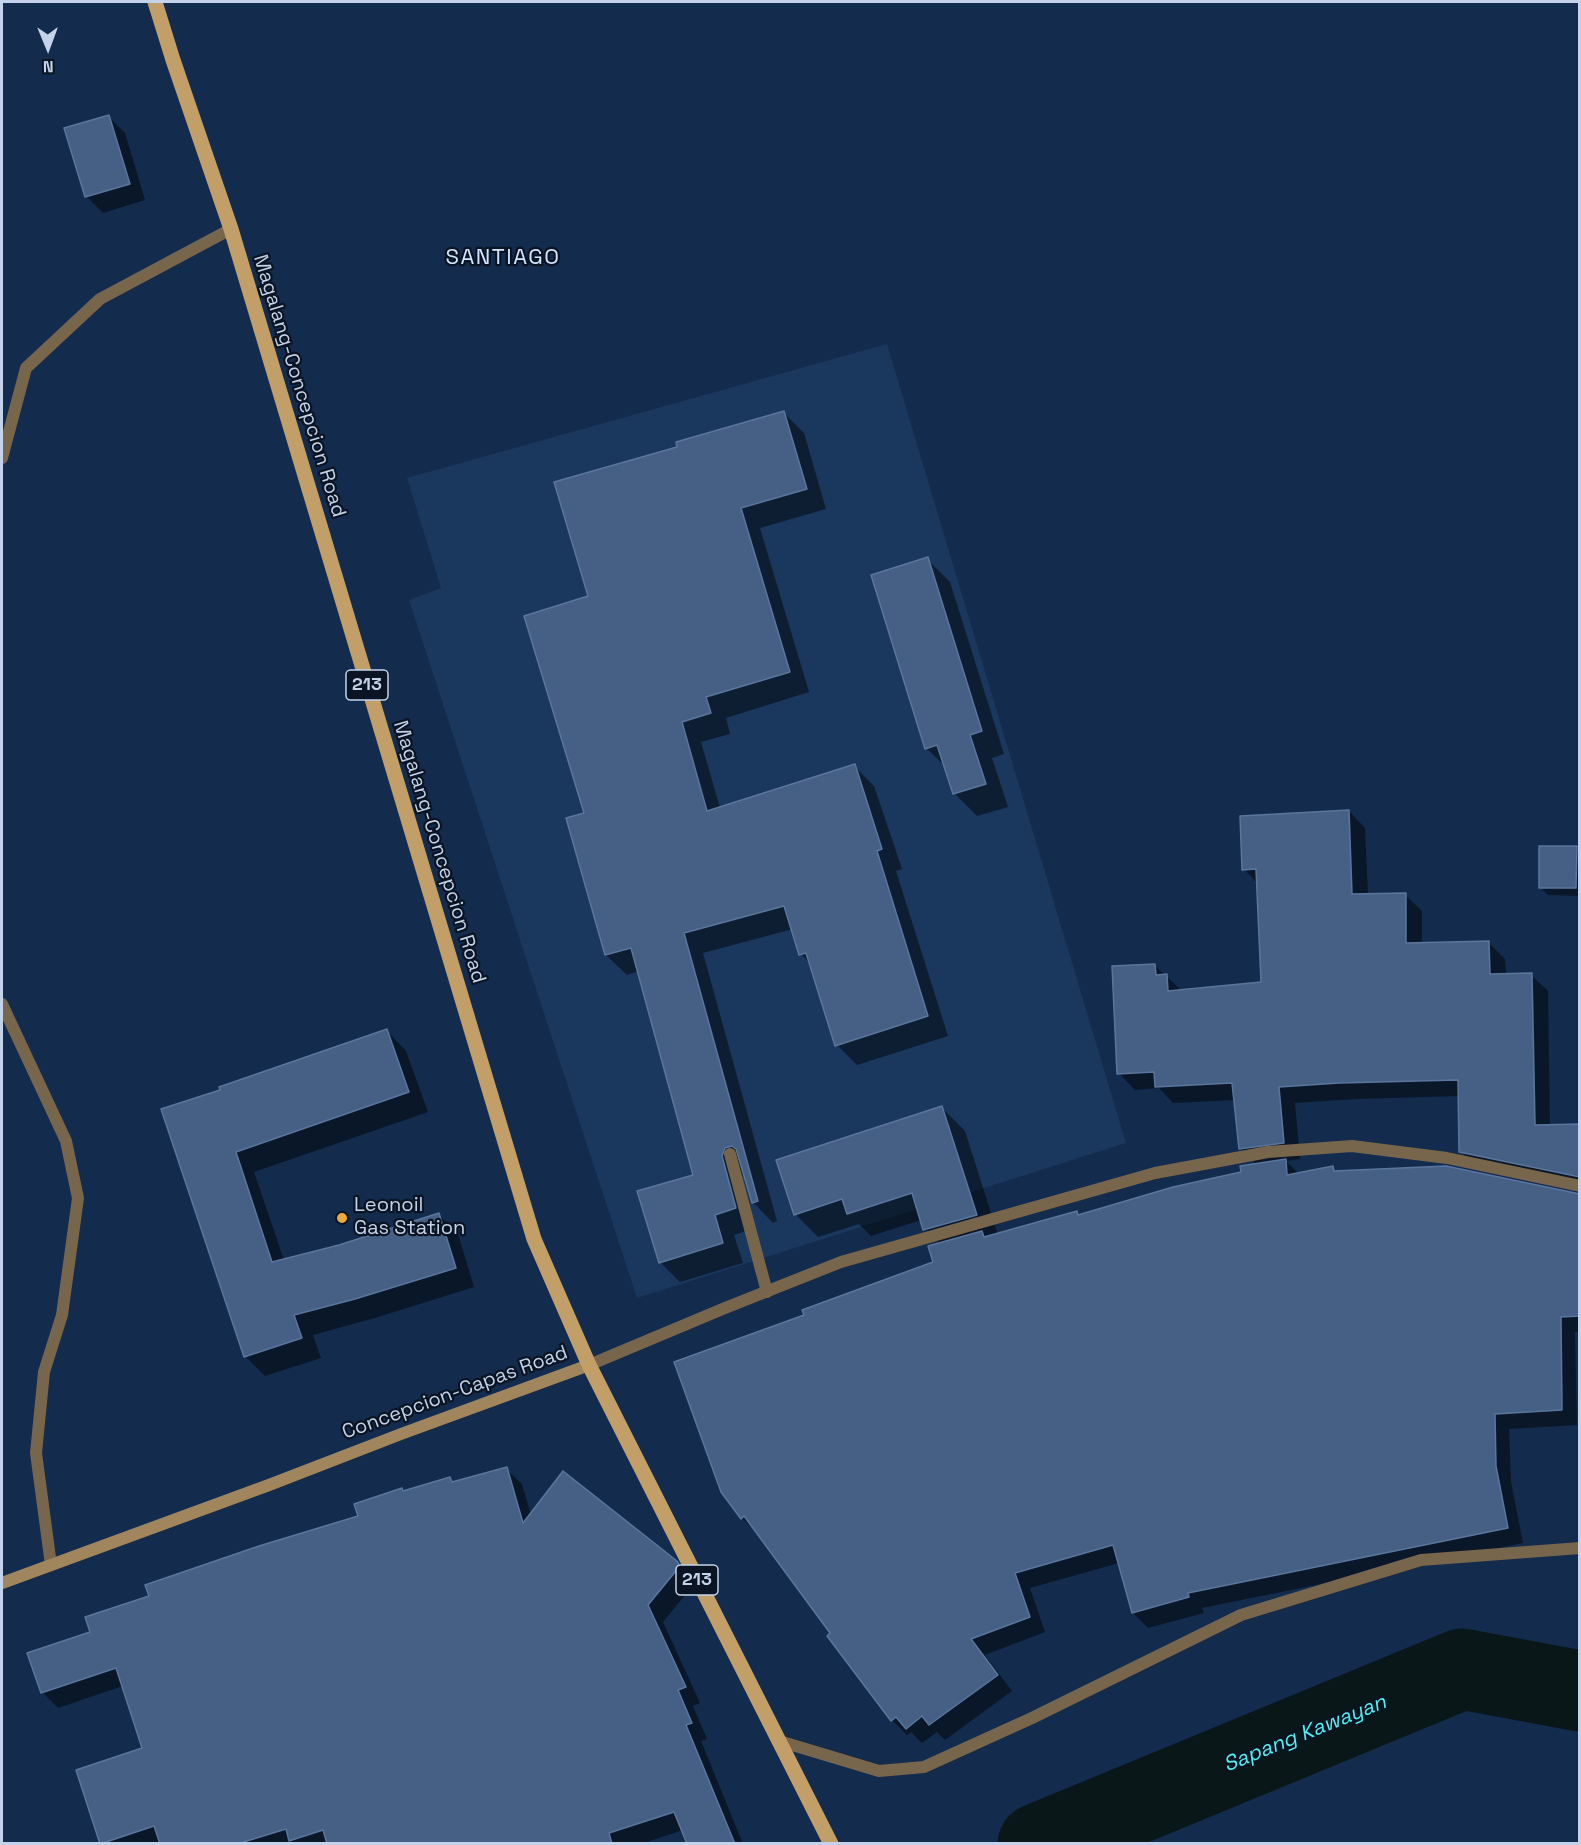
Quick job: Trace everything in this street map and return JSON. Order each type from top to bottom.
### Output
[{"type":"main road","name":"Magalang-Concepcion Road","points":[[155,2],[231,229],[534,1239],[589,1365]]},
{"type":"main road","name":"Concepcion-Capas Road","points":[[2,1582],[589,1365],[831,1844]]},
{"type":"street","points":[[2,458],[26,368],[99,299],[231,229]]},
{"type":"street","points":[[2,1004],[66,1141],[78,1198],[62,1315],[44,1372],[36,1453],[51,1564]]},
{"type":"street","points":[[589,1365],[841,1262],[1155,1173],[1268,1152],[1352,1146],[1447,1158],[1580,1186]]},
{"type":"street","points":[[730,1154],[766,1292]]},
{"type":"street","points":[[779,1741],[879,1771],[924,1767],[1032,1718],[1241,1615],[1421,1560],[1580,1548]]},
{"type":"shaded area","points":[[887,344],[1126,1143],[637,1298],[409,600],[441,588],[407,478]]},
{"type":"building","points":[[109,115],[130,184],[85,197],[64,128]]},
{"type":"building","points":[[784,411],[807,489],[741,508],[790,672],[706,697],[711,713],[682,722],[707,811],[855,764],[882,849],[877,851],[928,1016],[835,1046],[806,953],[799,955],[784,906],[684,933],[758,1201],[752,1203],[736,1149],[732,1146],[725,1148],[722,1156],[736,1208],[715,1215],[723,1243],[659,1263],[637,1191],[693,1175],[631,948],[605,955],[566,818],[584,813],[524,616],[588,596],[554,482],[677,447],[676,442]]},
{"type":"building","points":[[928,557],[982,731],[970,735],[986,784],[953,794],[937,745],[925,749],[871,575]]},
{"type":"building","points":[[1349,810],[1352,894],[1406,893],[1406,943],[1489,941],[1490,974],[1532,973],[1535,1125],[1580,1124],[1580,1177],[1459,1152],[1458,1080],[1279,1087],[1284,1143],[1239,1149],[1232,1083],[1155,1087],[1154,1072],[1117,1074],[1112,966],[1155,964],[1156,975],[1167,974],[1168,991],[1261,982],[1256,869],[1242,870],[1240,816]]},
{"type":"building","points":[[1539,846],[1577,846],[1576,888],[1539,888]]},
{"type":"building","points":[[387,1029],[409,1092],[236,1152],[272,1262],[339,1245],[439,1213],[456,1268],[294,1315],[302,1338],[244,1357],[161,1109]]},
{"type":"building","points":[[942,1106],[977,1215],[923,1230],[912,1193],[847,1214],[842,1199],[794,1215],[776,1160]]},
{"type":"building","points":[[1286,1159],[1287,1175],[1333,1166],[1334,1171],[1446,1166],[1580,1194],[1580,1316],[1561,1317],[1562,1410],[1495,1414],[1496,1466],[1508,1528],[1188,1593],[1189,1597],[1132,1613],[1113,1545],[1015,1573],[1030,1617],[971,1639],[998,1675],[929,1725],[922,1716],[906,1729],[896,1717],[891,1721],[827,1636],[830,1633],[744,1516],[741,1519],[721,1492],[674,1362],[804,1315],[802,1310],[933,1262],[928,1246],[982,1231],[984,1237],[1077,1211],[1078,1215],[1173,1187],[1241,1172],[1240,1166]]},
{"type":"building","points":[[507,1467],[523,1523],[563,1471],[677,1561],[680,1566],[648,1605],[686,1687],[678,1690],[692,1723],[686,1725],[735,1844],[687,1844],[674,1812],[609,1833],[612,1844],[327,1844],[323,1830],[289,1841],[286,1829],[237,1844],[160,1844],[154,1826],[100,1844],[76,1770],[142,1748],[116,1668],[41,1693],[27,1653],[90,1632],[85,1617],[149,1596],[145,1585],[259,1546],[358,1516],[354,1504],[402,1488],[403,1491],[450,1477],[452,1482]]},
{"type":"waterway","name":"Sapang Kawayan","points":[[1038,1844],[1462,1669],[1580,1691]]},
{"type":"place","name":"Leonoil Gas Station","points":[[342,1218]]},
{"type":"district","name":"SANTIAGO","points":[[503,258]]}]
